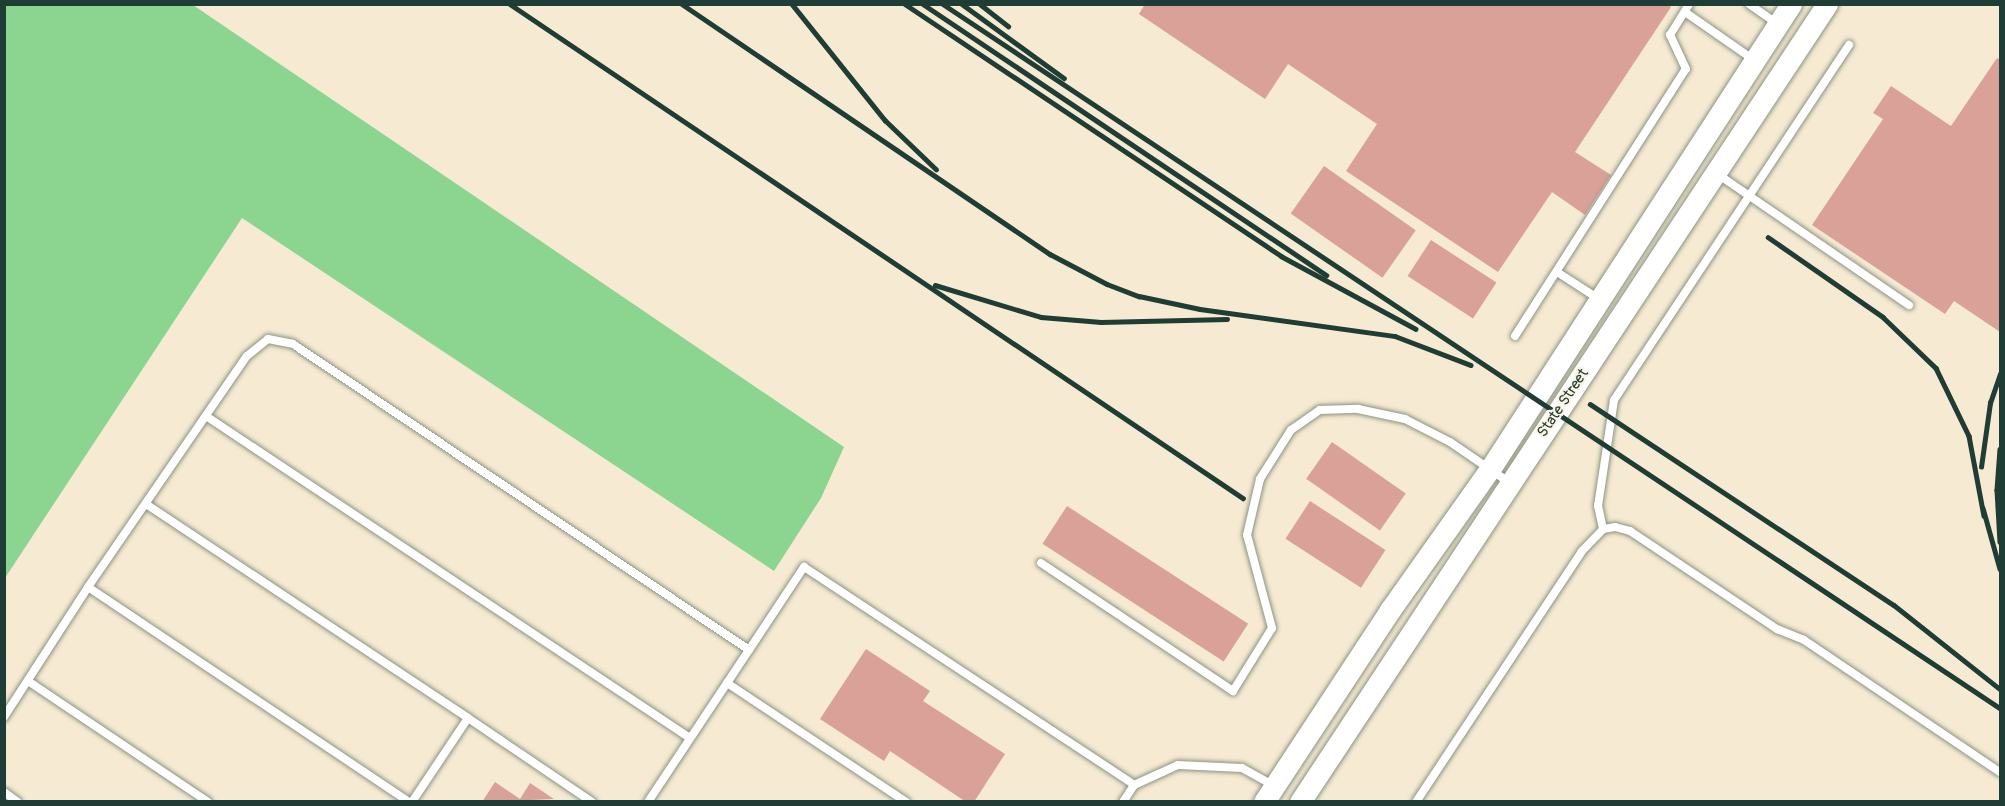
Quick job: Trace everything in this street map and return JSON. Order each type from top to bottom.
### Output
[{"type":"street","name":"State Street","points":[[1269,794],[1390,610],[1490,470],[1791,4]]},
{"type":"street","name":"State Street","points":[[1300,801],[1827,4]]},
{"type":"lane","points":[[1749,4],[1778,24]]},
{"type":"lane","points":[[1515,336],[1686,69],[1670,34],[1687,8],[1754,60]]},
{"type":"lane","points":[[1604,529],[1598,506],[1614,400],[1849,45]]},
{"type":"lane","points":[[1716,173],[1750,194],[1909,305]]},
{"type":"lane","points":[[1557,272],[1600,299]]},
{"type":"lane","points":[[4,717],[88,587],[206,416],[248,356],[268,339],[293,344],[749,650]]},
{"type":"lane","points":[[1041,563],[1233,691],[1272,628],[1247,535],[1260,479],[1291,430],[1320,410],[1358,409],[1394,416],[1450,442],[1510,483]]},
{"type":"lane","points":[[206,416],[690,738]]},
{"type":"lane","points":[[146,504],[592,801]]},
{"type":"lane","points":[[1416,801],[1582,551],[1604,529],[1630,531],[1777,629],[1804,640],[2001,772]]},
{"type":"lane","points":[[648,801],[804,567],[1134,785]]},
{"type":"lane","points":[[88,587],[410,801],[468,717]]},
{"type":"lane","points":[[28,681],[208,801]]},
{"type":"lane","points":[[727,683],[906,801]]},
{"type":"lane","points":[[1123,801],[1134,785],[1178,765],[1242,768],[1269,794]]},
{"type":"lane","points":[[4,792],[18,801]]},
{"type":"green space","points":[[5,4],[193,5],[844,447],[821,498],[774,571],[242,218],[5,578]]},
{"type":"building","points":[[1145,4],[1668,4],[1671,7],[1575,152],[1611,175],[1585,215],[1552,192],[1498,272],[1346,171],[1377,124],[1288,64],[1265,99],[1139,14]]},
{"type":"building","points":[[1997,58],[2000,60],[2000,332],[1954,301],[1945,314],[1812,225],[1883,119],[1873,113],[1891,86],[1951,126]]},
{"type":"building","points":[[1324,166],[1416,230],[1382,278],[1291,214]]},
{"type":"building","points":[[1431,240],[1496,282],[1473,319],[1408,276]]},
{"type":"building","points":[[1332,442],[1406,494],[1380,530],[1306,479]]},
{"type":"building","points":[[1310,501],[1385,550],[1361,588],[1285,539]]},
{"type":"building","points":[[1067,506],[1248,624],[1224,661],[1042,544]]},
{"type":"building","points":[[866,649],[930,691],[923,701],[1005,754],[974,802],[966,802],[890,751],[884,761],[820,719]]},
{"type":"building","points":[[495,782],[520,799],[530,783],[554,799],[482,802]]},
{"type":"railway","points":[[510,4],[1243,498]]},
{"type":"railway","points":[[682,4],[1050,254],[1107,284],[1139,296],[1200,309],[1395,336],[1471,365]]},
{"type":"railway","points":[[792,4],[885,120],[936,169]]},
{"type":"railway","points":[[905,4],[1281,256],[1416,329]]},
{"type":"railway","points":[[923,4],[1327,275]]},
{"type":"railway","points":[[943,4],[2000,708]]},
{"type":"railway","points":[[962,4],[1064,78]]},
{"type":"railway","points":[[980,4],[1008,26]]},
{"type":"railway","points":[[1768,237],[1883,317],[1936,368],[1969,436],[1984,516]]},
{"type":"railway","points":[[935,285],[1041,317],[1101,322],[1227,319]]},
{"type":"railway","points":[[1981,467],[1990,403],[2000,374]]},
{"type":"railway","points":[[1590,404],[1894,605],[2000,689]]},
{"type":"railway","points":[[2000,449],[1997,490],[2000,542]]},
{"type":"railway","points":[[1983,508],[2000,569]]}]
